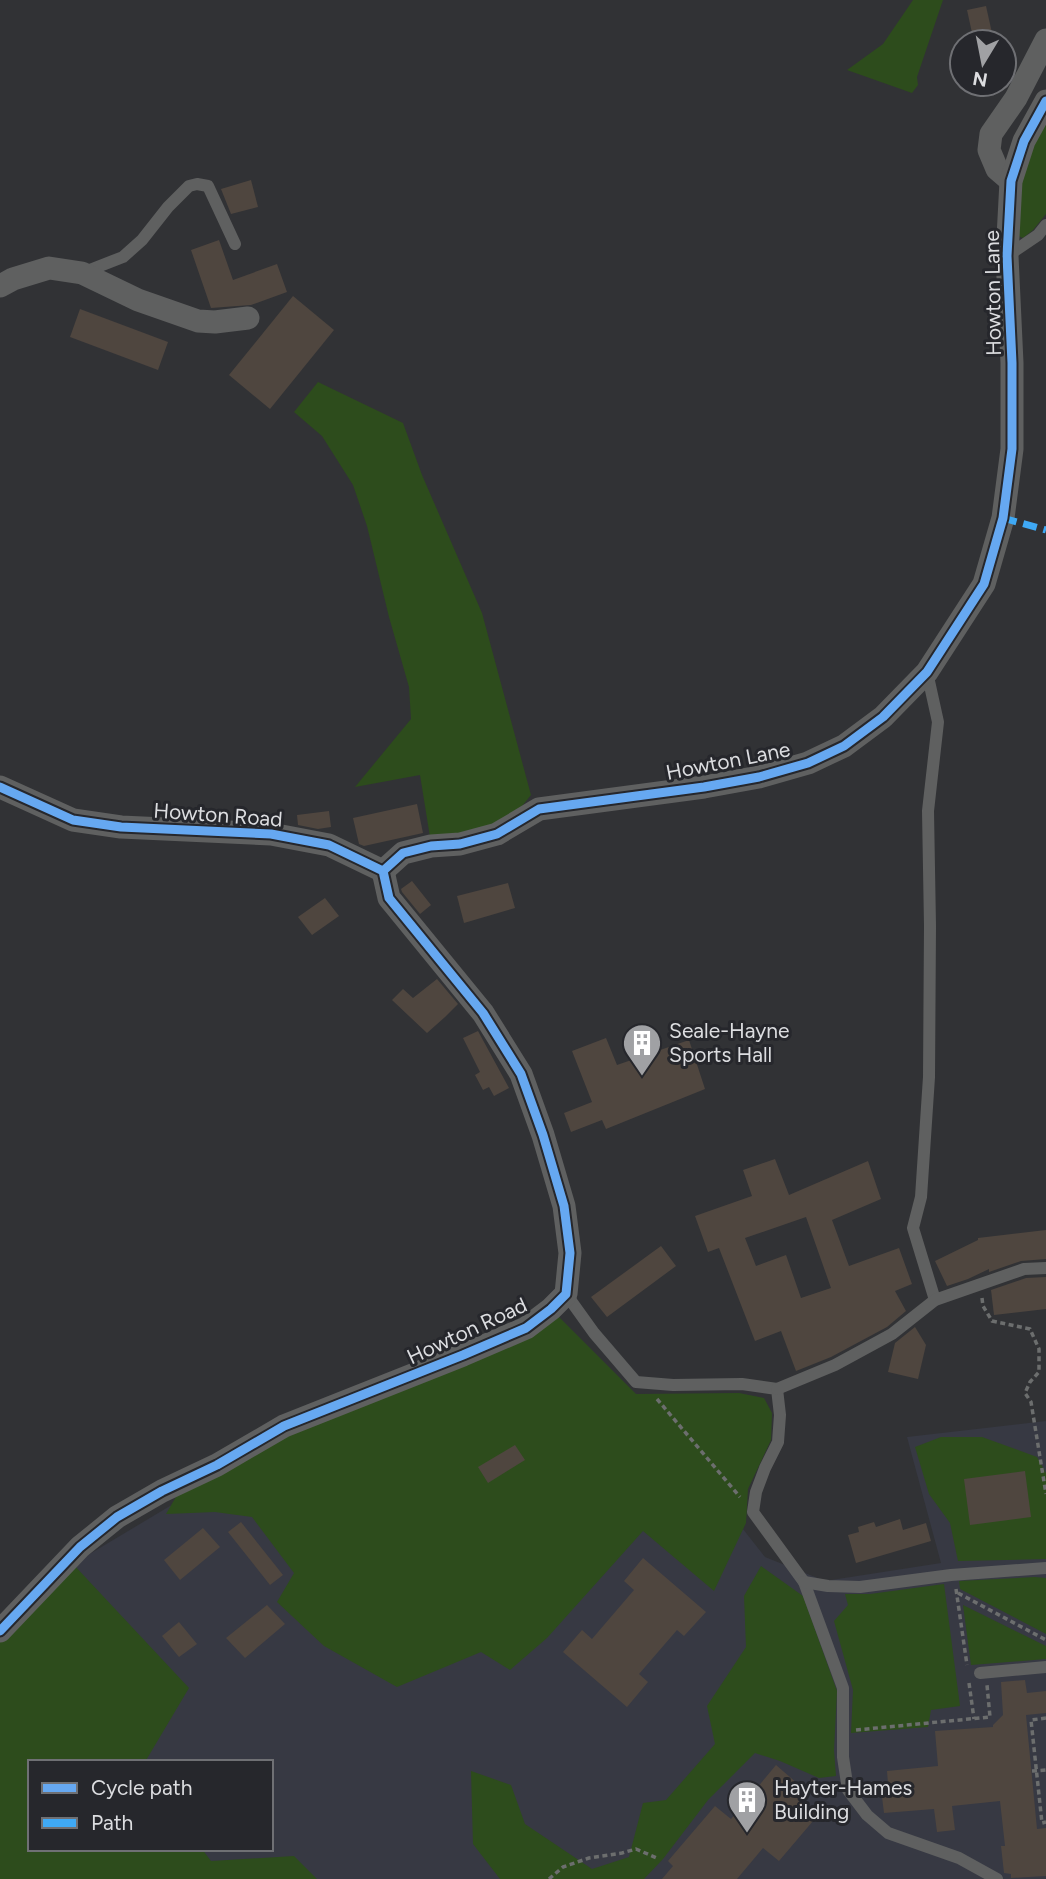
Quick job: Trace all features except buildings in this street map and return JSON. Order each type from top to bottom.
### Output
[{"type":"street","points":[[1011,181],[997,169],[989,150],[991,134],[1016,98],[1046,40]]},
{"type":"street","name":"Howton Lane","points":[[383,871],[403,853],[430,846],[460,844],[497,834],[539,809],[704,787],[759,777],[808,763],[844,746],[883,717],[927,672],[984,584],[1003,518],[1012,437],[1013,363],[1007,256],[1011,181],[1024,141],[1046,101]]},
{"type":"street","points":[[0,286],[49,268],[82,273],[138,299],[198,321],[248,318]]},
{"type":"street","name":"Howton Road","points":[[0,787],[73,820],[121,827],[271,834],[329,845],[383,871]]},
{"type":"street","points":[[383,871],[389,898],[483,1013],[521,1074],[564,1206],[570,1253],[566,1294]]},
{"type":"street","name":"Howton Road","points":[[0,1631],[80,1547],[117,1517],[162,1491],[217,1465],[284,1426],[526,1328],[566,1294]]},
{"type":"lane","points":[[82,273],[123,257],[142,240],[189,186],[197,184],[208,186],[235,244]]},
{"type":"lane","points":[[1007,256],[1038,235],[1046,225]]},
{"type":"lane","points":[[927,672],[938,722],[928,811],[929,1077],[921,1197],[913,1228],[935,1300]]},
{"type":"lane","points":[[566,1294],[594,1333],[636,1381],[674,1385],[742,1384],[777,1389],[835,1365],[892,1334],[935,1300],[1024,1269],[1046,1268]]},
{"type":"lane","points":[[777,1389],[780,1415],[778,1442],[755,1492],[753,1512],[804,1582],[843,1688],[843,1756],[848,1790],[867,1815],[888,1833],[959,1858],[997,1879]]},
{"type":"lane","points":[[804,1582],[860,1587],[951,1575],[1046,1567]]},
{"type":"lane","points":[[977,1671],[1046,1667]]},
{"type":"path","points":[[981,1285],[983,1307],[992,1321],[1030,1329],[1039,1349],[1040,1372],[1030,1382],[1025,1393],[1031,1402],[1046,1494]]},
{"type":"path","points":[[661,1402],[753,1512]]},
{"type":"path","points":[[843,1732],[990,1717],[951,1575]]},
{"type":"path","points":[[957,1593],[1046,1640]]},
{"type":"path","points":[[969,1681],[974,1719]]},
{"type":"path","points":[[1046,1718],[1029,1720],[1042,1823],[1046,1822]]},
{"type":"path","points":[[1034,1771],[1046,1770]]},
{"type":"path","points":[[549,1879],[563,1867],[589,1858],[636,1849],[659,1859]]},
{"type":"shaded area","points":[[658,1421],[765,1557],[825,1581],[941,1563],[907,1437],[1046,1421],[1046,1879],[119,1879],[102,1851],[273,1851],[273,1760],[48,1760],[73,1564],[287,1436]]},
{"type":"green space","points":[[913,0],[943,0],[917,77],[918,85],[912,93],[847,70],[883,44]]},
{"type":"green space","points":[[1046,113],[1046,214],[1023,238],[1016,235],[1018,187]]},
{"type":"green space","points":[[318,382],[403,423],[422,475],[482,613],[531,795],[518,811],[466,836],[430,837],[420,775],[355,787],[411,719],[409,687],[367,526],[353,485],[322,436],[294,412]]},
{"type":"green space","points":[[558,1316],[636,1394],[739,1393],[764,1398],[772,1413],[771,1440],[748,1489],[746,1523],[714,1591],[643,1531],[547,1638],[510,1670],[481,1652],[397,1687],[324,1646],[277,1602],[294,1573],[252,1517],[215,1512],[166,1514],[177,1495],[285,1432]]},
{"type":"green space","points":[[941,1437],[982,1437],[1037,1457],[1046,1473],[1046,1559],[958,1561],[950,1523],[929,1494],[915,1447]]},
{"type":"green space","points":[[73,1564],[189,1688],[146,1760],[28,1760],[28,1851],[204,1851],[211,1861],[294,1856],[317,1879],[0,1879],[0,1639]]},
{"type":"green space","points":[[761,1566],[803,1596],[837,1691],[834,1750],[836,1776],[819,1778],[755,1753],[708,1800],[663,1859],[644,1879],[500,1879],[473,1844],[471,1771],[511,1785],[525,1824],[592,1869],[629,1857],[643,1803],[666,1800],[715,1744],[707,1706],[746,1647],[744,1596]]},
{"type":"green space","points":[[1046,1578],[1046,1634],[960,1589],[959,1581]]},
{"type":"green space","points":[[944,1584],[960,1706],[931,1710],[928,1727],[851,1733],[853,1690],[834,1621],[848,1605],[845,1594],[870,1594]]},
{"type":"green space","points":[[963,1605],[1046,1646],[1046,1659],[971,1665]]},
{"type":"marked path","points":[[1003,518],[1046,530]]},
{"type":"cycle path","points":[[383,871],[403,853],[431,846],[460,844],[497,834],[539,809],[704,787],[759,777],[808,763],[844,746],[883,717],[927,672],[984,584],[1003,518],[1012,449],[1012,363],[1007,256],[1011,181],[1024,141],[1046,101]]},
{"type":"cycle path","points":[[0,787],[73,820],[121,827],[271,834],[329,845],[383,871],[389,898],[483,1013],[521,1074],[564,1206],[570,1253],[566,1294],[526,1328],[284,1426],[217,1465],[162,1491],[117,1517],[80,1547],[0,1631]]},
{"type":"place","name":"Seale-Hayne Sports Hall","points":[[642,1077]]},
{"type":"place","name":"Hayter-Hames Building","points":[[747,1834]]}]
